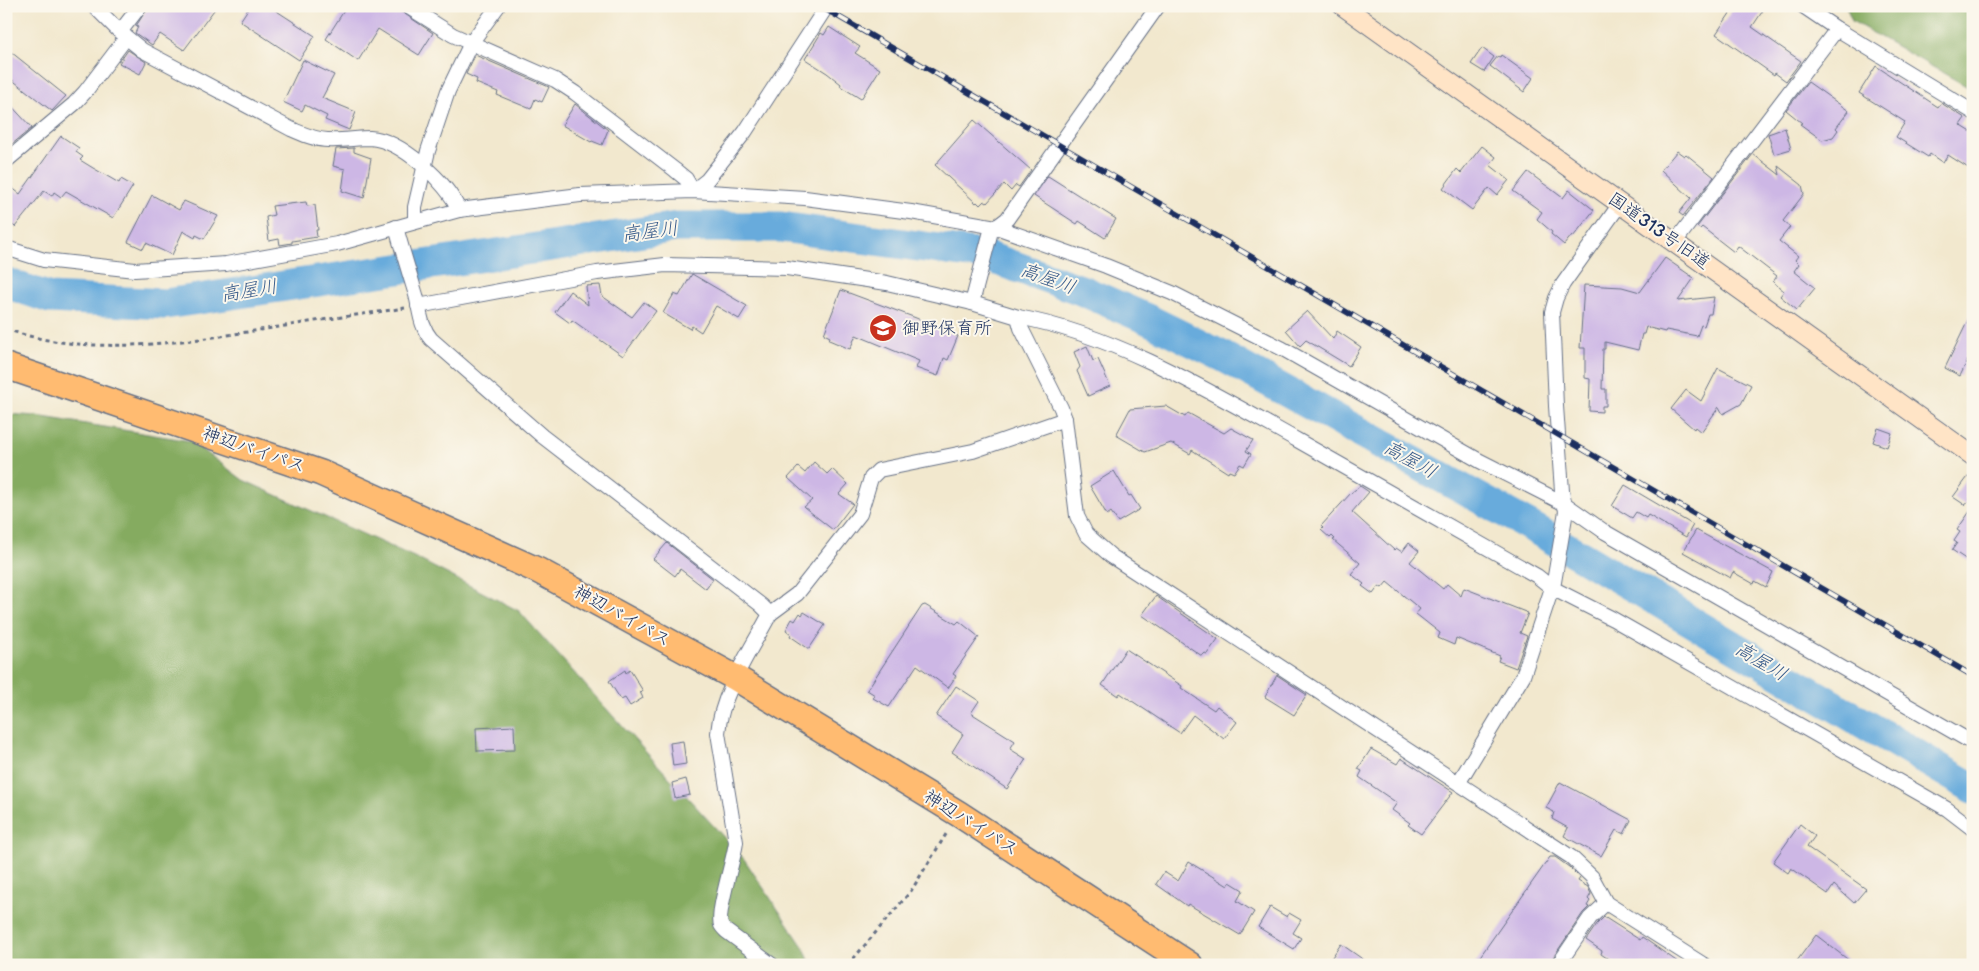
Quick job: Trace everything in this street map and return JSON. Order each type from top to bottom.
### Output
[{"type":"highway","name":"神辺バイパス","points":[[6,366],[321,473],[539,570],[736,678],[958,814],[1190,965]]},
{"type":"street","points":[[94,6],[123,35],[142,50],[305,135],[327,140],[372,138],[403,149],[425,167],[454,199],[459,210]]},
{"type":"street","points":[[6,161],[74,104],[85,92],[140,6]]},
{"type":"street","points":[[407,6],[453,35],[554,80],[575,93],[686,179],[694,191]]},
{"type":"street","points":[[415,221],[415,206],[448,90],[472,44],[498,6]]},
{"type":"street","points":[[694,191],[707,180],[745,132],[827,6]]},
{"type":"street","points":[[972,300],[993,230],[1007,218],[1158,6]]},
{"type":"street","name":"国道313号旧道","points":[[1343,6],[1973,456]]},
{"type":"street","points":[[1803,6],[1837,29],[1973,112]]},
{"type":"street","points":[[1675,242],[1837,29]]},
{"type":"street","points":[[6,248],[44,260],[135,270],[226,264],[397,231],[415,221],[459,210],[580,195],[694,191],[805,198],[911,212],[993,230],[1106,266],[1172,292],[1282,349],[1565,508],[1973,743]]},
{"type":"street","points":[[1459,782],[1523,676],[1553,585],[1565,508],[1556,406],[1552,312],[1563,284],[1620,204]]},
{"type":"street","points":[[397,231],[425,332],[431,339],[528,424],[770,614]]},
{"type":"street","points":[[417,302],[597,273],[665,265],[787,268],[887,283],[972,300],[1018,317],[1038,320],[1097,340],[1177,374],[1930,799],[1947,809],[1973,829]]},
{"type":"street","points":[[1018,317],[1021,328],[1065,419],[1078,516],[1086,534],[1111,556],[1571,857],[1592,877],[1606,903],[1704,965]]},
{"type":"street","points":[[772,965],[726,931],[721,924],[720,913],[736,842],[723,773],[718,727],[722,711],[736,678],[770,614],[797,594],[860,514],[871,478],[879,470],[973,450],[1065,419]]},
{"type":"street","points":[[1558,965],[1590,918],[1606,903]]},
{"type":"path","points":[[6,329],[23,335],[83,345],[169,343],[417,302]]},
{"type":"path","points":[[848,965],[911,891],[958,814]]},
{"type":"green space","points":[[1846,6],[1973,6],[1973,90],[1852,21]]},
{"type":"green space","points":[[6,414],[37,416],[191,441],[243,480],[414,557],[519,611],[744,859],[804,948],[811,965],[6,965]]},
{"type":"building","points":[[149,6],[217,6],[184,50],[160,34],[152,45],[135,33],[138,27],[136,26]]},
{"type":"building","points":[[250,6],[269,6],[315,36],[299,60],[240,21]]},
{"type":"building","points":[[347,6],[393,6],[433,33],[419,55],[378,29],[358,61],[326,39]]},
{"type":"building","points":[[1735,6],[1766,6],[1752,27],[1801,61],[1786,81],[1775,73],[1774,75],[1716,34]]},
{"type":"building","points":[[829,27],[860,47],[855,53],[880,69],[861,99],[840,86],[841,84],[827,73],[805,59],[821,33],[824,35]]},
{"type":"building","points":[[6,48],[66,96],[52,111],[6,75]]},
{"type":"building","points":[[1482,48],[1494,57],[1484,72],[1471,64]]},
{"type":"building","points":[[128,50],[146,62],[140,74],[119,63]]},
{"type":"building","points":[[475,55],[549,87],[542,102],[535,99],[531,109],[497,95],[498,92],[476,83],[477,79],[466,74]]},
{"type":"building","points":[[1501,55],[1533,78],[1524,92],[1490,66]]},
{"type":"building","points":[[303,60],[334,75],[322,98],[356,112],[349,130],[325,120],[327,116],[305,105],[302,111],[283,102]]},
{"type":"building","points":[[1876,66],[1938,107],[1941,103],[1965,118],[1960,125],[1973,133],[1973,171],[1948,155],[1943,163],[1930,154],[1928,157],[1896,137],[1905,122],[1859,93]]},
{"type":"building","points":[[1808,82],[1849,111],[1836,128],[1838,130],[1833,137],[1822,140],[1800,124],[1802,123],[1786,110]]},
{"type":"building","points":[[6,100],[32,128],[6,149]]},
{"type":"building","points":[[575,104],[608,130],[602,145],[591,142],[562,125]]},
{"type":"building","points":[[974,120],[1031,170],[1019,187],[1016,185],[1011,191],[1004,184],[987,203],[984,201],[980,205],[935,165]]},
{"type":"building","points":[[1785,128],[1791,149],[1774,154],[1768,134]]},
{"type":"building","points":[[61,136],[79,148],[76,152],[83,157],[80,160],[119,183],[121,179],[133,186],[113,218],[66,191],[61,197],[54,192],[52,196],[44,191],[15,227],[6,220],[6,183],[20,194]]},
{"type":"building","points":[[1482,146],[1496,157],[1490,165],[1509,180],[1497,195],[1489,188],[1472,210],[1443,188],[1457,169],[1461,173]]},
{"type":"building","points":[[354,148],[354,152],[371,158],[364,198],[342,191],[345,169],[333,166],[336,149]]},
{"type":"building","points":[[1677,151],[1684,156],[1686,154],[1714,177],[1683,216],[1679,213],[1691,198],[1661,170]]},
{"type":"building","points":[[1753,154],[1780,175],[1778,166],[1802,185],[1804,194],[1783,221],[1790,227],[1779,241],[1798,256],[1795,260],[1799,264],[1794,271],[1815,288],[1797,310],[1780,296],[1784,291],[1773,282],[1777,276],[1738,246],[1734,252],[1702,227],[1700,229],[1697,227]]},
{"type":"building","points":[[1528,172],[1563,198],[1569,190],[1594,210],[1573,237],[1572,235],[1564,245],[1537,219],[1542,212],[1513,191]]},
{"type":"building","points":[[1048,176],[1116,219],[1105,238],[1079,221],[1077,224],[1034,196]]},
{"type":"building","points":[[152,195],[179,210],[184,201],[218,216],[204,239],[196,235],[195,238],[183,231],[172,255],[146,243],[143,249],[128,242]]},
{"type":"building","points":[[306,202],[307,206],[315,205],[317,237],[280,245],[279,239],[269,241],[266,217],[274,215],[272,206]]},
{"type":"building","points":[[1665,258],[1694,278],[1678,301],[1714,297],[1711,314],[1708,314],[1704,326],[1701,325],[1697,336],[1666,330],[1665,332],[1646,327],[1638,350],[1605,342],[1605,349],[1603,349],[1602,389],[1606,389],[1606,406],[1602,406],[1602,412],[1589,411],[1590,379],[1585,378],[1585,348],[1580,348],[1584,285],[1622,287],[1640,292]]},
{"type":"building","points":[[692,274],[747,306],[739,319],[716,306],[701,332],[692,326],[690,329],[663,313],[674,294],[679,296]]},
{"type":"building","points":[[600,285],[602,296],[632,317],[644,302],[656,311],[623,356],[572,320],[570,323],[555,312],[570,291],[588,305],[586,286]]},
{"type":"building","points":[[841,290],[958,336],[948,360],[944,358],[938,376],[916,368],[919,361],[856,335],[850,349],[829,340],[830,337],[824,334]]},
{"type":"building","points":[[1973,310],[1973,350],[1960,376],[1945,368]]},
{"type":"building","points":[[1307,311],[1333,339],[1337,331],[1361,347],[1349,366],[1306,340],[1300,346],[1286,330]]},
{"type":"building","points":[[1087,346],[1093,361],[1098,359],[1110,386],[1088,396],[1077,371],[1080,367],[1074,352]]},
{"type":"building","points":[[1718,368],[1751,385],[1741,404],[1723,414],[1719,407],[1701,432],[1695,427],[1694,429],[1671,409],[1686,390],[1701,401]]},
{"type":"building","points":[[1166,406],[1185,417],[1188,413],[1224,433],[1231,428],[1253,440],[1246,451],[1251,454],[1244,466],[1240,464],[1234,473],[1229,471],[1228,473],[1192,450],[1190,454],[1171,443],[1145,452],[1116,435],[1130,409]]},
{"type":"building","points":[[1878,428],[1892,433],[1887,447],[1873,442]]},
{"type":"building","points":[[814,462],[827,474],[832,469],[848,484],[839,494],[853,504],[833,530],[804,507],[812,500],[788,478],[798,467],[805,473]]},
{"type":"building","points":[[1973,470],[1973,495],[1965,505],[1953,497]]},
{"type":"building","points":[[1114,471],[1129,496],[1131,495],[1140,509],[1118,522],[1111,512],[1107,515],[1090,486]]},
{"type":"building","points":[[1625,485],[1693,525],[1686,537],[1648,515],[1646,518],[1636,512],[1632,518],[1612,506]]},
{"type":"building","points":[[1360,486],[1369,492],[1352,512],[1394,550],[1396,548],[1402,552],[1409,543],[1419,551],[1410,562],[1443,589],[1447,584],[1461,596],[1464,588],[1528,613],[1520,633],[1527,636],[1516,668],[1498,661],[1500,656],[1456,638],[1454,645],[1438,638],[1440,633],[1416,614],[1420,609],[1387,582],[1382,588],[1379,586],[1373,594],[1351,574],[1360,563],[1333,540],[1335,539],[1332,536],[1330,538],[1321,530],[1323,528],[1321,526],[1351,493]]},
{"type":"building","points":[[1973,507],[1973,564],[1952,550],[1957,543],[1954,541],[1960,532],[1957,530]]},
{"type":"building","points":[[1696,530],[1773,572],[1766,587],[1755,581],[1754,584],[1733,572],[1730,578],[1683,552]]},
{"type":"building","points":[[667,543],[713,579],[706,589],[680,569],[675,576],[653,559]]},
{"type":"building","points":[[1156,596],[1218,639],[1207,654],[1205,653],[1202,656],[1142,615]]},
{"type":"building","points":[[925,605],[956,624],[959,621],[979,637],[953,674],[956,676],[948,688],[917,665],[889,707],[873,698],[875,695],[867,690],[922,606]]},
{"type":"building","points":[[804,612],[825,625],[809,649],[790,636],[791,634],[786,630],[792,619],[795,621],[800,613],[802,615]]},
{"type":"building","points":[[1126,649],[1214,710],[1217,706],[1237,722],[1224,739],[1193,715],[1180,733],[1120,693],[1118,696],[1102,685]]},
{"type":"building","points":[[625,670],[626,673],[630,670],[643,691],[640,692],[643,698],[630,706],[625,698],[621,700],[609,681]]},
{"type":"building","points":[[1277,675],[1307,695],[1294,715],[1265,697]]},
{"type":"building","points":[[956,686],[979,701],[971,713],[1015,741],[1010,749],[1026,759],[1007,789],[952,752],[963,734],[936,716]]},
{"type":"building","points":[[514,726],[515,750],[477,751],[476,728]]},
{"type":"building","points":[[683,741],[686,764],[673,766],[670,743]]},
{"type":"building","points":[[1371,749],[1397,764],[1401,758],[1453,792],[1421,834],[1392,810],[1397,803],[1359,777],[1362,771],[1358,769]]},
{"type":"building","points":[[686,779],[690,795],[675,798],[672,783]]},
{"type":"building","points":[[1560,782],[1631,820],[1624,834],[1616,830],[1601,856],[1564,836],[1568,828],[1552,819],[1554,812],[1546,808]]},
{"type":"building","points":[[1800,824],[1815,836],[1807,847],[1866,889],[1854,903],[1834,885],[1828,894],[1791,868],[1788,873],[1773,862]]},
{"type":"building","points":[[1550,857],[1555,857],[1569,867],[1580,878],[1578,881],[1588,887],[1591,894],[1588,899],[1590,901],[1587,906],[1589,907],[1548,965],[1474,965]]},
{"type":"building","points":[[1189,862],[1228,886],[1230,882],[1243,890],[1237,901],[1254,912],[1240,935],[1188,904],[1187,906],[1156,884],[1164,872],[1178,881]]},
{"type":"building","points":[[1270,907],[1287,917],[1289,913],[1301,920],[1293,933],[1301,938],[1294,949],[1258,927]]},
{"type":"building","points":[[1604,917],[1640,940],[1642,937],[1682,965],[1617,965],[1586,940]]},
{"type":"building","points":[[1816,935],[1855,965],[1794,965]]},
{"type":"building","points":[[1341,944],[1371,965],[1338,965],[1330,960]]},
{"type":"waterway","name":"高屋川","points":[[6,283],[50,298],[165,304],[677,227],[781,227],[983,255],[1081,290],[1147,319],[1222,356],[1537,530],[1973,788]]},
{"type":"railway","points":[[820,6],[1973,676]]},
{"type":"place","name":"御野保育所","points":[[883,328]]}]
